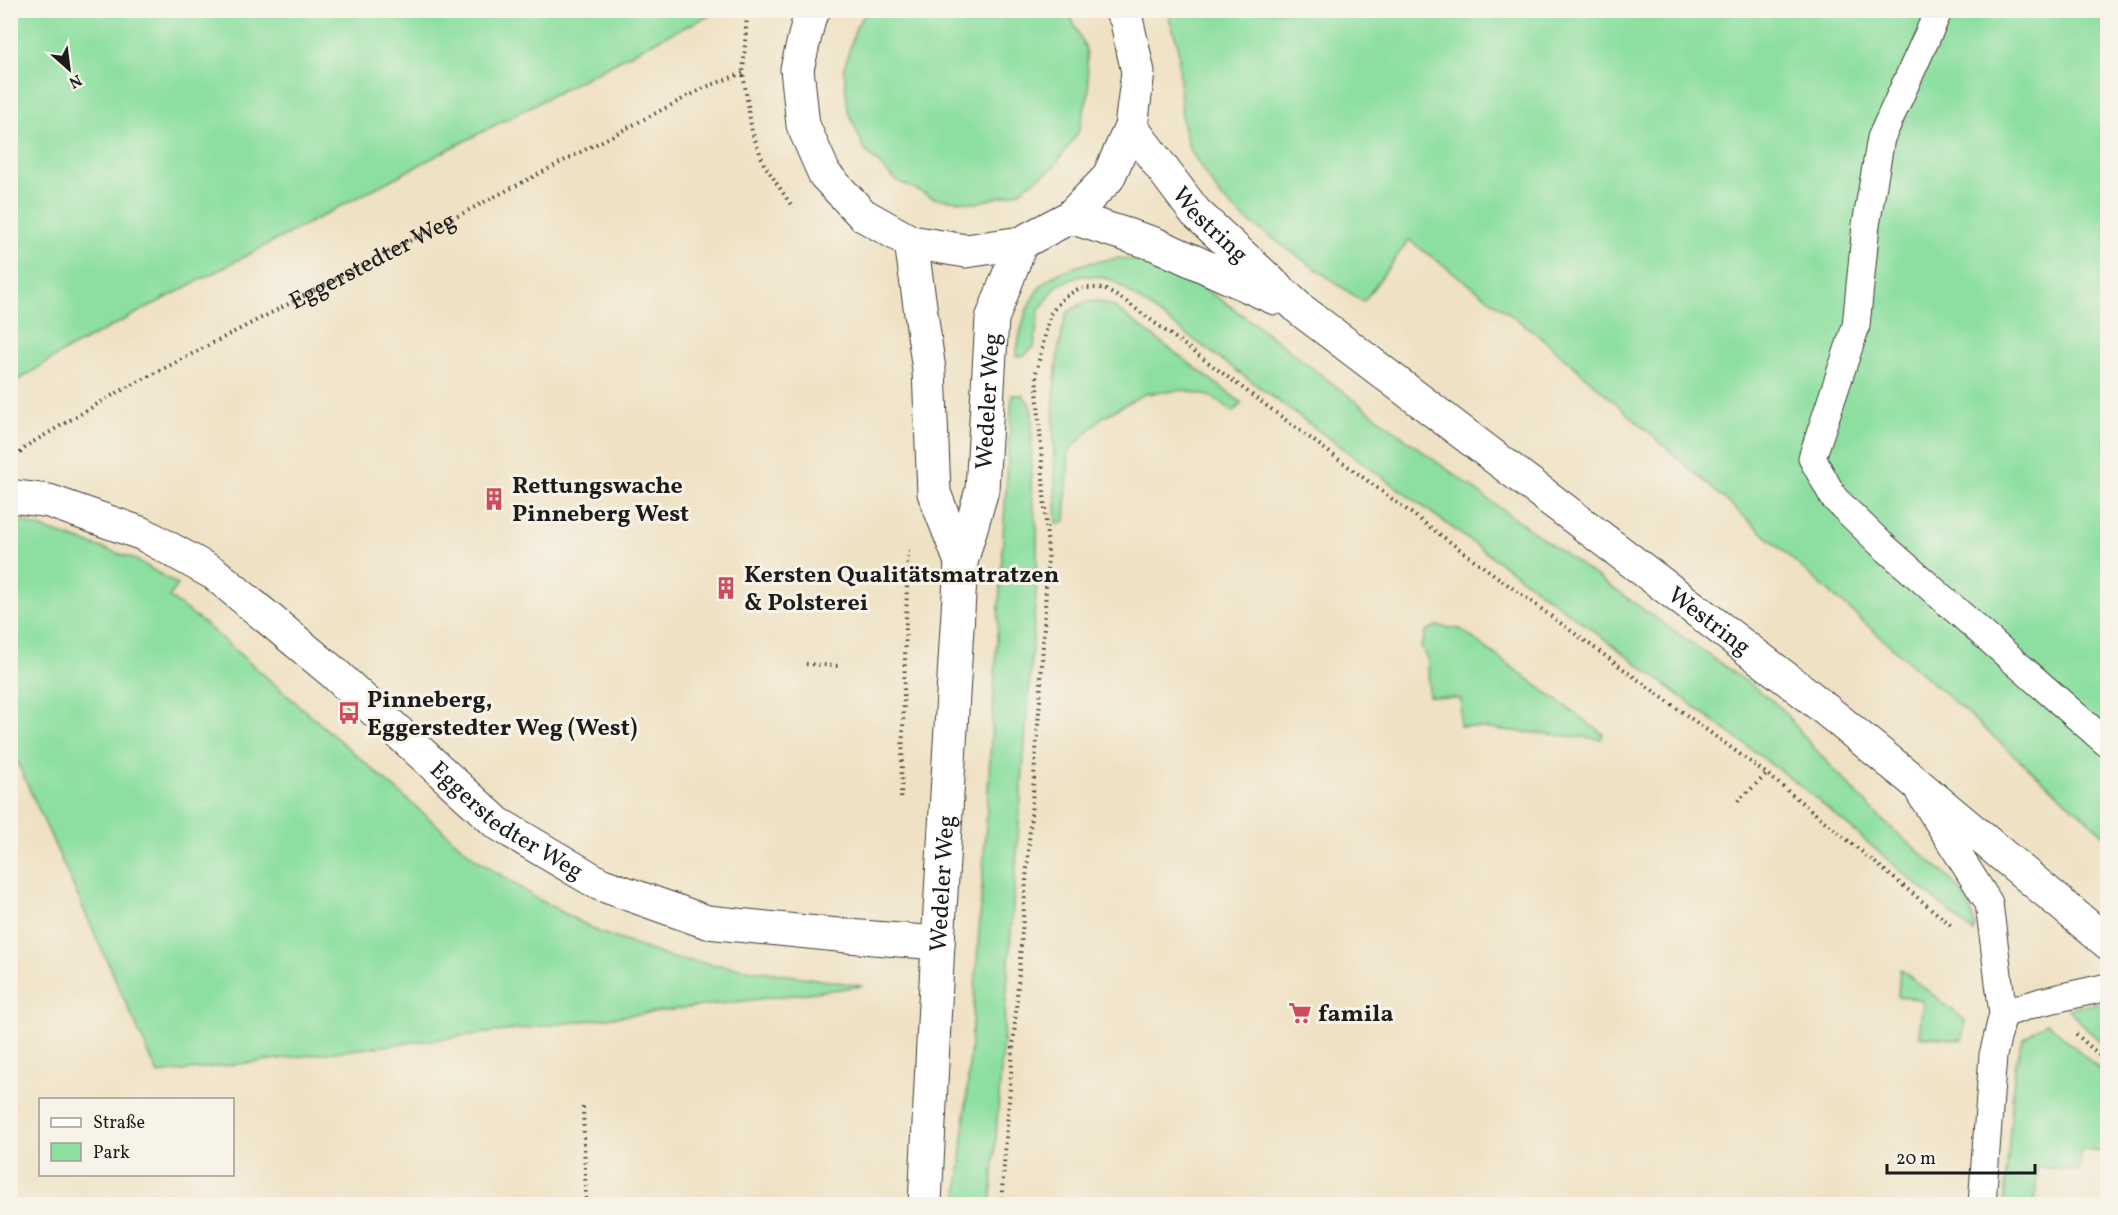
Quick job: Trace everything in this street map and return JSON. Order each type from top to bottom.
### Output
[{"type":"main road","points":[[810,12],[797,69],[803,124],[825,175],[863,215],[911,242],[966,251],[1021,243],[1070,217],[1108,178],[1131,127],[1138,72],[1126,18],[1121,10]]},
{"type":"main road","name":"Westring","points":[[1131,127],[1195,212],[1301,310],[1740,643],[1910,778],[2108,943]]},
{"type":"main road","name":"Westring","points":[[1070,217],[1155,244],[1301,310]]},
{"type":"main road","name":"Wedeler Weg","points":[[911,242],[929,370],[934,493],[961,562]]},
{"type":"main road","name":"Wedeler Weg","points":[[925,1204],[961,562],[982,490],[992,319],[1021,243]]},
{"type":"main road","name":"Eggerstedter Weg","points":[[10,496],[49,501],[143,534],[215,574],[334,674],[497,823],[600,884],[707,922],[938,943]]},
{"type":"lane","points":[[1939,10],[1881,138],[1866,225],[1856,326],[1812,458],[1834,498],[1874,537],[2108,744]]},
{"type":"lane","points":[[1910,778],[1989,903],[2003,1014],[1993,1055],[1982,1204]]},
{"type":"lane","points":[[2003,1014],[2040,1002],[2108,987]]},
{"type":"path","name":"Eggerstedter Weg","points":[[16,456],[28,445],[111,396],[706,87],[743,73],[747,15],[745,10]]},
{"type":"path","points":[[1000,1204],[1040,699],[1048,553],[1036,373],[1050,314],[1064,297],[1080,288],[1102,288],[1124,300],[1767,774],[1996,961]]},
{"type":"path","points":[[900,809],[908,547]]},
{"type":"path","points":[[806,664],[839,666]]},
{"type":"path","points":[[1738,801],[1767,774]]},
{"type":"path","points":[[2040,1002],[2108,1064]]},
{"type":"path","points":[[583,1107],[586,1204]]},
{"type":"green space","points":[[11,10],[720,11],[663,37],[61,353],[11,385]]},
{"type":"green space","points":[[867,11],[1068,11],[1086,49],[1089,92],[1078,133],[1053,168],[1018,192],[976,203],[934,198],[895,180],[865,150],[848,111],[844,68],[856,27]]},
{"type":"green space","points":[[1167,11],[2107,11],[2107,837],[1542,338],[1409,240],[1363,302],[1245,219],[1223,199],[1189,148],[1182,121],[1178,45]]},
{"type":"green space","points":[[1119,258],[1169,271],[1192,282],[1237,310],[1476,490],[1780,707],[1813,747],[1882,820],[1943,872],[1960,890],[1969,906],[1975,925],[1973,932],[1807,791],[1587,626],[1112,280],[1097,276],[1083,276],[1057,286],[1039,310],[1034,347],[1023,356],[1016,356],[1027,310],[1045,283],[1057,274],[1074,267]]},
{"type":"green space","points":[[1098,301],[1114,307],[1242,403],[1233,412],[1212,397],[1184,390],[1144,394],[1101,418],[1069,451],[1065,521],[1057,525],[1053,418],[1061,339],[1067,313],[1083,303]]},
{"type":"green space","points":[[1012,395],[1023,395],[1032,412],[1031,490],[1037,528],[1037,581],[991,1204],[957,1204],[981,901]]},
{"type":"green space","points":[[11,518],[135,559],[178,585],[169,597],[205,624],[476,859],[536,898],[599,932],[671,958],[863,986],[158,1074],[11,748]]},
{"type":"green space","points":[[1436,626],[1460,629],[1603,734],[1601,739],[1460,726],[1461,699],[1429,696],[1428,661],[1421,647],[1426,631]]},
{"type":"green space","points":[[1900,969],[1965,1020],[1962,1040],[1919,1036],[1923,1000],[1898,996]]},
{"type":"green space","points":[[2097,1003],[2107,1004],[2107,1049],[2068,1009]]},
{"type":"green space","points":[[2047,1022],[2107,1076],[2107,1152],[2081,1150],[2079,1170],[2037,1167],[2035,1204],[2004,1204],[2015,1066],[2023,1039]]},
{"type":"place","name":"Rettungswache Pinneberg West","points":[[494,499]]},
{"type":"place","name":"Kersten Qualitätsmatratzen & Polsterei","points":[[726,588]]},
{"type":"place","name":"Pinneberg, Eggerstedter Weg (West)","points":[[349,713]]},
{"type":"place","name":"famila","points":[[1300,1013]]}]
